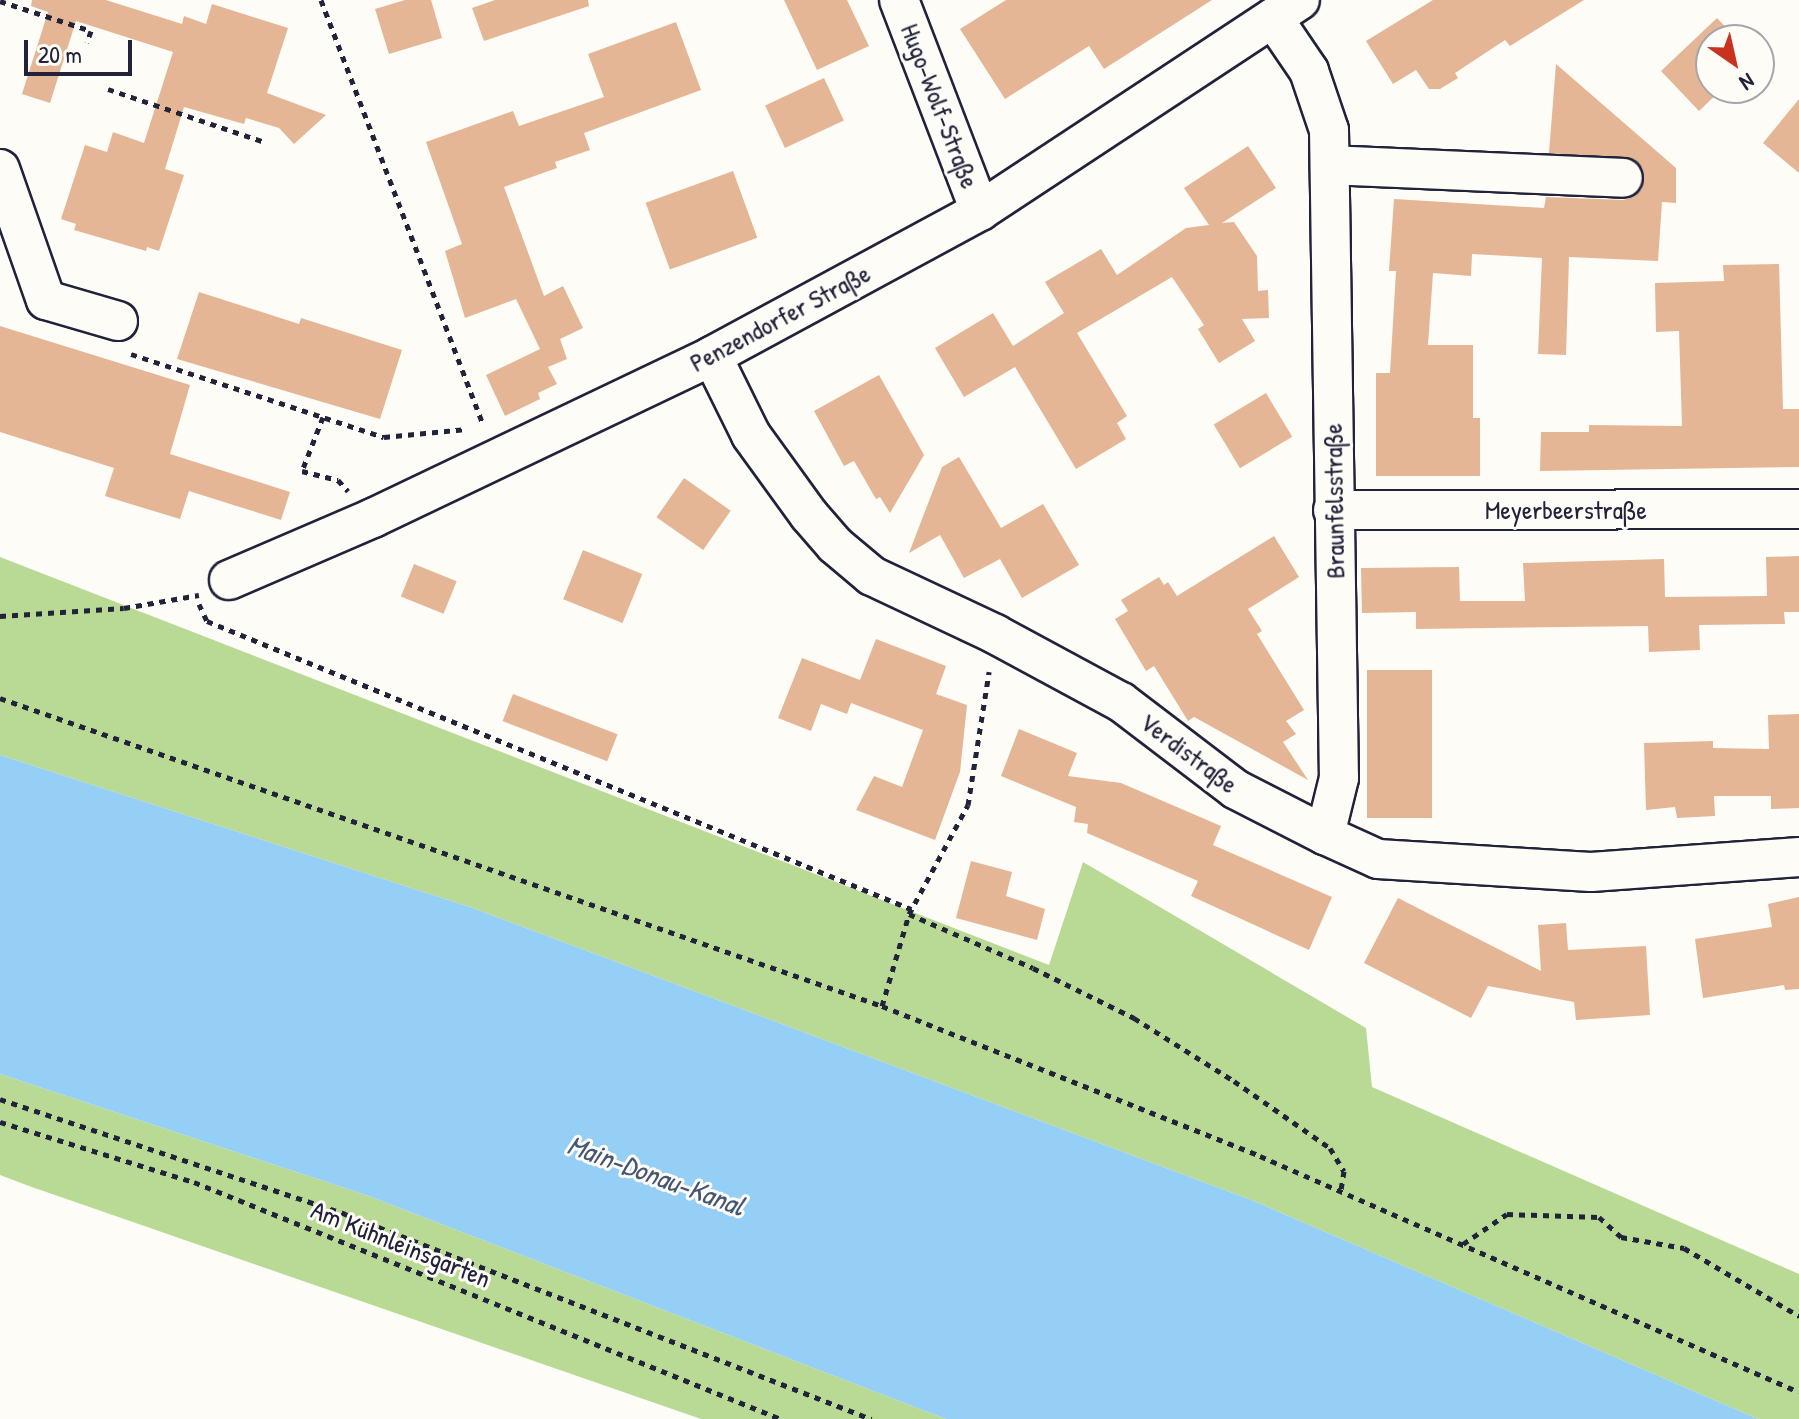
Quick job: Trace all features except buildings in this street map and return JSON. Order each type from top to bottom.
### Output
[{"type":"street","name":"Hugo-Wolf-Straße","points":[[899,0],[980,211]]},
{"type":"street","name":"Penzendorfer Straße","points":[[212,588],[490,443],[712,356],[980,211],[1287,9]]},
{"type":"street","name":"Braunfelsstraße","points":[[1287,9],[1329,130],[1339,778],[1325,835]]},
{"type":"street","points":[[1330,165],[1623,178]]},
{"type":"street","points":[[0,169],[46,300],[118,321]]},
{"type":"street","name":"Verdistraße","points":[[712,356],[751,435],[835,545],[872,576],[995,634],[1121,702],[1235,789],[1325,835],[1378,859],[1591,872],[1799,857]]},
{"type":"street","name":"Meyerbeerstraße","points":[[1333,510],[1799,509]]},
{"type":"path","points":[[118,321],[130,354],[384,437],[490,443],[321,0]]},
{"type":"path","points":[[0,1],[91,31],[87,42]]},
{"type":"path","points":[[108,89],[265,142]]},
{"type":"path","points":[[302,471],[323,417]]},
{"type":"path","points":[[0,616],[124,608],[212,588],[207,621],[910,912],[1134,1018],[1234,1081],[1330,1148],[1344,1171],[1341,1192]]},
{"type":"path","points":[[882,1006],[910,912],[968,805],[995,634]]},
{"type":"path","points":[[0,698],[882,1006],[1341,1192],[1799,1392]]},
{"type":"path","points":[[0,1099],[345,1214],[871,1419]]},
{"type":"path","name":"Am Kühnleinsgarten","points":[[0,1122],[194,1182],[781,1419]]},
{"type":"path","points":[[1463,1245],[1507,1214],[1599,1217],[1621,1237],[1684,1248],[1799,1316]]},
{"type":"green space","points":[[0,557],[1049,965],[1083,862],[1366,1028],[1372,1087],[1799,1274],[1799,1419],[1758,1419],[1254,1201],[470,907],[0,755]]},
{"type":"green space","points":[[0,1074],[366,1195],[946,1419],[701,1419],[29,1186],[0,1175]]},
{"type":"water","name":"Main-Donau-Kanal","points":[[0,755],[470,907],[1254,1201],[1758,1419],[946,1419],[366,1195],[0,1074]]}]
